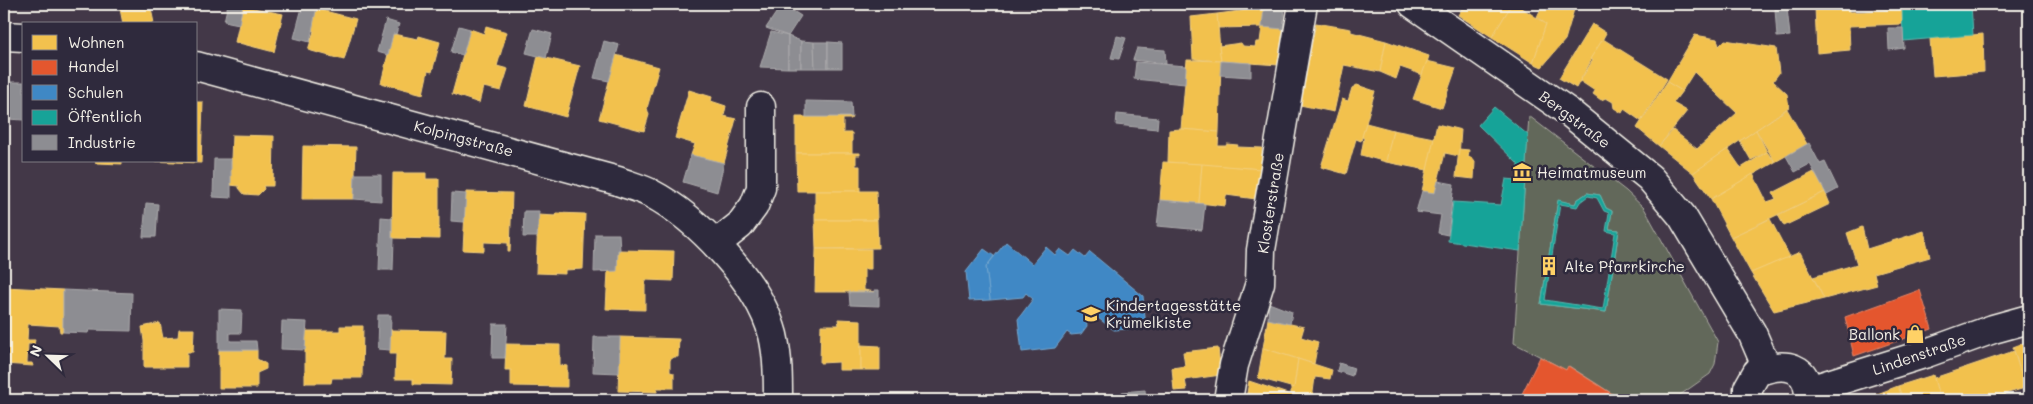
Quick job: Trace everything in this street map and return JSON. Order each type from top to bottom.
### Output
[{"type":"street","name":"Klosterstraße","points":[[1228,400],[1234,365],[1260,283],[1261,250],[1303,4]]},
{"type":"street","name":"Bergstraße","points":[[1413,4],[1570,113],[1650,178],[1682,216],[1752,333],[1767,368]]},
{"type":"street","points":[[4,36],[22,37]]},
{"type":"street","name":"Kolpingstraße","points":[[198,67],[618,181],[650,193],[682,214],[716,244],[745,279],[761,307],[773,334],[778,363],[778,400]]},
{"type":"street","points":[[716,244],[740,225],[754,206],[761,188],[761,107]]},
{"type":"street","name":"Lindenstraße","points":[[1809,395],[1993,329],[2029,319]]},
{"type":"street","points":[[1748,400],[1748,388],[1757,372],[1777,365],[1788,367],[1798,372],[1806,380],[1809,395]]},
{"type":"green space","points":[[1529,116],[1626,191],[1644,208],[1718,342],[1715,364],[1710,374],[1673,400],[1622,400],[1569,366],[1566,370],[1514,343]],"holes":[[[1587,193],[1600,195],[1606,208],[1612,211],[1609,229],[1619,230],[1606,312],[1541,304],[1558,201],[1575,204],[1577,200]]]},
{"type":"building: Wohnen","points":[[119,4],[150,4],[154,22],[123,22]]},
{"type":"building: Wohnen","points":[[1465,4],[1512,4],[1492,37],[1458,15]]},
{"type":"building: Wohnen","points":[[1512,4],[1516,4],[1546,24],[1533,63],[1492,37]]},
{"type":"building: Wohnen","points":[[1543,4],[1572,4],[1575,6],[1565,40],[1542,67],[1533,63],[1546,24],[1537,17]]},
{"type":"building: Wohnen","points":[[1849,5],[1849,12],[1902,9],[1902,24],[1849,26],[1850,50],[1817,53],[1815,7]]},
{"type":"building: Wohnen","points":[[243,6],[283,14],[274,52],[235,42]]},
{"type":"building: Wohnen","points":[[1264,8],[1262,27],[1218,28],[1217,14]]},
{"type":"building: Wohnen","points":[[317,9],[356,19],[344,60],[308,50],[314,31],[311,30]]},
{"type":"building: Wohnen","points":[[1217,14],[1221,61],[1193,59],[1191,17]]},
{"type":"building: Wohnen","points":[[1316,23],[1351,29],[1351,32],[1386,41],[1380,72],[1344,65],[1334,112],[1300,105]]},
{"type":"building: Wohnen","points":[[1592,24],[1606,33],[1576,88],[1559,78]]},
{"type":"building: Wohnen","points":[[486,26],[507,32],[497,66],[508,69],[501,91],[483,87],[479,103],[452,94],[470,29],[484,34]]},
{"type":"building: Wohnen","points":[[1262,27],[1283,29],[1279,65],[1221,61],[1219,46],[1241,43],[1243,46],[1255,47],[1256,42],[1260,42]]},
{"type":"building: Wohnen","points":[[393,34],[418,39],[419,36],[440,42],[432,72],[428,71],[423,94],[381,83]]},
{"type":"building: Wohnen","points":[[1983,34],[1984,72],[1933,76],[1930,39]]},
{"type":"building: Wohnen","points":[[1695,35],[1717,39],[1719,46],[1725,40],[1776,48],[1779,73],[1773,81],[1787,94],[1789,107],[1693,173],[1659,146],[1673,130],[1697,149],[1737,113],[1694,72],[1682,91],[1667,82]]},
{"type":"building: Wohnen","points":[[1603,39],[1667,79],[1641,121],[1624,109],[1622,113],[1614,108],[1613,102],[1606,98],[1601,100],[1593,94],[1595,91],[1580,81],[1593,60],[1590,59]]},
{"type":"building: Wohnen","points":[[1386,41],[1429,56],[1423,75],[1400,67],[1396,79],[1380,72]]},
{"type":"building: Wohnen","points":[[616,55],[659,67],[647,108],[649,115],[644,131],[599,119]]},
{"type":"building: Wohnen","points":[[538,56],[580,66],[566,117],[526,106]]},
{"type":"building: Wohnen","points":[[1187,60],[1221,61],[1219,132],[1181,129]]},
{"type":"building: Wohnen","points":[[1427,61],[1456,68],[1442,108],[1413,99]]},
{"type":"building: Wohnen","points":[[1667,82],[1682,91],[1673,103],[1687,111],[1659,146],[1637,128]]},
{"type":"building: Wohnen","points":[[1357,85],[1375,91],[1361,141],[1356,139],[1346,174],[1321,167],[1342,99],[1348,101],[1352,88]]},
{"type":"building: Wohnen","points":[[689,90],[712,97],[711,101],[726,106],[724,116],[736,119],[724,163],[691,155],[695,144],[675,138]]},
{"type":"building: Wohnen","points":[[198,102],[203,102],[201,163],[175,162],[198,162]]},
{"type":"building: Wohnen","points":[[1787,109],[1807,144],[1775,162],[1756,130]]},
{"type":"building: Wohnen","points":[[796,117],[852,117],[851,119],[843,119],[843,133],[852,133],[852,153],[796,153]]},
{"type":"building: Wohnen","points":[[1366,123],[1393,130],[1386,162],[1361,155],[1364,138],[1362,137]]},
{"type":"building: Wohnen","points":[[1437,124],[1461,130],[1459,156],[1445,153],[1435,193],[1422,191]]},
{"type":"building: Wohnen","points":[[1169,130],[1219,132],[1218,146],[1226,146],[1227,144],[1238,145],[1237,147],[1262,148],[1261,169],[1168,162]]},
{"type":"building: Wohnen","points":[[1393,130],[1434,138],[1427,170],[1386,162]]},
{"type":"building: Wohnen","points":[[1756,130],[1767,152],[1751,160],[1740,141]]},
{"type":"building: Wohnen","points":[[232,135],[274,136],[273,186],[263,186],[264,189],[258,195],[244,194],[239,186],[230,185]]},
{"type":"building: Wohnen","points":[[303,146],[356,147],[354,199],[302,199]]},
{"type":"building: Wohnen","points":[[1459,149],[1469,150],[1468,157],[1471,157],[1475,162],[1474,179],[1456,177]]},
{"type":"building: Wohnen","points":[[1728,149],[1741,168],[1767,152],[1775,162],[1711,199],[1693,173]]},
{"type":"building: Wohnen","points":[[796,153],[860,153],[860,155],[856,155],[856,166],[860,166],[860,191],[797,191]]},
{"type":"building: Wohnen","points":[[122,162],[122,164],[96,163]]},
{"type":"building: Wohnen","points":[[1163,162],[1202,164],[1199,203],[1160,200]]},
{"type":"building: Wohnen","points":[[1202,164],[1261,169],[1256,199],[1226,195],[1225,206],[1199,203]]},
{"type":"building: Wohnen","points":[[1814,172],[1825,192],[1731,237],[1711,199],[1753,174],[1767,202],[1776,199],[1773,193]]},
{"type":"building: Wohnen","points":[[393,173],[426,173],[426,179],[439,179],[439,239],[392,238]]},
{"type":"building: Wohnen","points":[[815,191],[876,191],[877,220],[815,220]]},
{"type":"building: Wohnen","points":[[466,192],[512,193],[510,252],[508,252],[508,243],[484,242],[484,251],[463,250]]},
{"type":"building: Wohnen","points":[[1825,192],[1830,204],[1784,226],[1778,215]]},
{"type":"building: Wohnen","points":[[556,213],[585,214],[583,269],[565,270],[565,274],[536,273],[538,215],[556,216]]},
{"type":"building: Wohnen","points":[[1770,219],[1790,257],[1751,273],[1731,237]]},
{"type":"building: Wohnen","points":[[815,220],[877,220],[878,248],[816,249]]},
{"type":"building: Wohnen","points":[[1862,227],[1867,249],[1924,231],[1930,257],[1874,273],[1877,285],[1824,299],[1813,277],[1857,264],[1847,233]]},
{"type":"building: Wohnen","points":[[816,249],[871,249],[871,269],[864,269],[864,290],[875,292],[815,292]]},
{"type":"building: Wohnen","points":[[618,250],[674,251],[673,281],[645,280],[645,310],[606,309],[608,271],[617,271]]},
{"type":"building: Wohnen","points":[[1800,252],[1824,299],[1774,311],[1751,273]]},
{"type":"building: Wohnen","points":[[4,287],[63,290],[63,332],[60,332],[59,326],[28,324],[27,340],[35,340],[34,344],[28,344],[27,363],[32,363],[33,366],[4,364]]},
{"type":"building: Wohnen","points":[[838,319],[861,320],[861,370],[839,370],[839,362],[820,363],[821,325],[839,325]]},
{"type":"building: Wohnen","points":[[1268,319],[1304,327],[1301,337],[1318,342],[1314,364],[1263,348]]},
{"type":"building: Wohnen","points":[[160,323],[163,338],[178,337],[179,329],[194,329],[193,352],[187,352],[187,367],[144,367],[142,327]]},
{"type":"building: Wohnen","points":[[340,326],[363,326],[362,378],[332,378],[331,383],[305,383],[305,331],[340,331]]},
{"type":"building: Wohnen","points":[[391,330],[446,331],[445,359],[452,359],[451,385],[413,384],[413,379],[395,379],[396,354],[390,354]]},
{"type":"building: Wohnen","points":[[620,337],[679,339],[678,357],[670,360],[670,372],[674,373],[674,388],[657,388],[657,392],[618,391]]},
{"type":"building: Wohnen","points":[[2029,341],[2029,395],[2028,396],[2013,347]]},
{"type":"building: Wohnen","points":[[506,344],[560,345],[560,365],[567,366],[567,387],[511,386],[511,370],[505,370]]},
{"type":"building: Wohnen","points":[[861,345],[880,346],[880,370],[861,370]]},
{"type":"building: Wohnen","points":[[1218,348],[1221,375],[1185,380],[1187,390],[1174,391],[1172,368],[1185,366],[1183,352]]},
{"type":"building: Wohnen","points":[[1263,348],[1298,359],[1294,388],[1258,378]]},
{"type":"building: Wohnen","points":[[219,350],[257,350],[257,359],[266,364],[266,369],[257,373],[257,388],[219,388]]},
{"type":"building: Wohnen","points":[[2014,351],[2025,388],[1984,400],[1940,400],[1934,378]]},
{"type":"building: Wohnen","points":[[1298,359],[1332,370],[1330,379],[1315,377],[1312,400],[1291,395],[1291,387],[1294,388]]},
{"type":"building: Wohnen","points":[[1933,375],[1940,400],[1903,400],[1898,386]]},
{"type":"building: Wohnen","points":[[1249,381],[1307,400],[1278,400],[1247,393]]},
{"type":"building: Wohnen","points":[[1898,386],[1903,400],[1868,400],[1867,398]]},
{"type":"building: Wohnen","points":[[1247,393],[1278,400],[1246,400]]},
{"type":"building: Wohnen","points":[[2005,394],[2007,400],[1984,400]]},
{"type":"building: Handel","points":[[1920,290],[1932,329],[1854,356],[1845,317]]},
{"type":"building: Handel","points":[[1540,357],[1566,370],[1568,366],[1617,397],[1615,400],[1519,400]]},
{"type":"building: Schulen","points":[[1006,242],[1032,264],[1046,247],[1055,255],[1060,249],[1070,256],[1075,250],[1085,258],[1090,252],[1143,296],[1146,328],[1114,330],[1086,309],[1083,314],[1086,316],[1087,326],[1081,334],[1071,335],[1067,332],[1055,348],[1022,352],[1018,319],[1033,299],[1026,293],[1023,297],[990,300],[986,267]]},
{"type":"building: Schulen","points":[[984,249],[994,256],[986,267],[990,300],[969,301],[966,272]]},
{"type":"building: Öffentlich","points":[[1902,4],[1971,4],[1973,35],[1903,41]]},
{"type":"building: Öffentlich","name":"Heimatmuseum","points":[[1494,107],[1528,135],[1520,251],[1448,241],[1453,202],[1501,205],[1506,179],[1517,180],[1518,164],[1478,125]]},
{"type":"building: Öffentlich","name":"Alte Pfarrkirche","points":[[1587,193],[1600,195],[1606,208],[1612,211],[1609,229],[1619,230],[1606,312],[1541,304],[1558,200],[1575,204],[1577,200]],"holes":[[[1588,196],[1597,198],[1604,211],[1609,213],[1606,231],[1615,233],[1603,309],[1545,300],[1560,204],[1577,207]]]},
{"type":"building: Industrie","points":[[228,4],[243,4],[239,24],[224,21]]},
{"type":"building: Industrie","points":[[303,4],[317,5],[310,42],[294,38]]},
{"type":"building: Industrie","points":[[782,4],[801,16],[788,36],[766,28]]},
{"type":"building: Industrie","points":[[1256,4],[1281,4],[1256,6]]},
{"type":"building: Industrie","points":[[1285,7],[1283,29],[1262,27],[1264,8]]},
{"type":"building: Industrie","points":[[1787,8],[1790,36],[1777,37],[1775,9]]},
{"type":"building: Industrie","points":[[386,20],[399,24],[396,34],[393,34],[388,55],[377,52]]},
{"type":"building: Industrie","points":[[459,26],[470,29],[463,55],[451,52]]},
{"type":"building: Industrie","points":[[1888,28],[1903,28],[1904,48],[1889,50]]},
{"type":"building: Industrie","points":[[533,29],[552,34],[546,58],[526,53]]},
{"type":"building: Industrie","points":[[771,32],[788,36],[788,68],[760,67]]},
{"type":"building: Industrie","points":[[788,36],[801,41],[801,68],[788,68]]},
{"type":"building: Industrie","points":[[1117,36],[1126,38],[1119,59],[1111,58]]},
{"type":"building: Industrie","points":[[604,41],[619,45],[609,81],[594,78]]},
{"type":"building: Industrie","points":[[801,41],[814,42],[815,68],[801,68]]},
{"type":"building: Industrie","points":[[814,42],[828,42],[828,68],[815,68]]},
{"type":"building: Industrie","points":[[828,42],[842,43],[842,68],[828,68]]},
{"type":"building: Industrie","points":[[1137,48],[1165,50],[1166,64],[1133,60]]},
{"type":"building: Industrie","points":[[1221,61],[1251,63],[1251,77],[1220,75]]},
{"type":"building: Industrie","points":[[1136,62],[1186,66],[1185,84],[1134,79]]},
{"type":"building: Industrie","points":[[4,82],[9,82],[7,123],[4,123]]},
{"type":"building: Industrie","points":[[9,82],[22,82],[22,120],[7,119]]},
{"type":"building: Industrie","points":[[806,101],[851,102],[852,117],[806,117]]},
{"type":"building: Industrie","points":[[1117,114],[1158,118],[1157,129],[1116,125]]},
{"type":"building: Industrie","points":[[1809,143],[1820,164],[1825,162],[1838,189],[1827,195],[1810,164],[1795,172],[1786,156]]},
{"type":"building: Industrie","points":[[691,155],[724,163],[717,192],[683,182]]},
{"type":"building: Industrie","points":[[214,159],[231,159],[231,198],[213,197]]},
{"type":"building: Industrie","points":[[355,174],[381,174],[381,201],[354,199]]},
{"type":"building: Industrie","points":[[1438,181],[1454,184],[1448,235],[1438,233],[1441,215],[1416,212],[1422,191],[1435,193]]},
{"type":"building: Industrie","points":[[452,193],[466,194],[464,222],[451,221]]},
{"type":"building: Industrie","points":[[1160,200],[1205,204],[1202,230],[1157,226]]},
{"type":"building: Industrie","points":[[146,203],[158,204],[156,237],[143,237]]},
{"type":"building: Industrie","points":[[524,211],[539,211],[537,237],[523,237]]},
{"type":"building: Industrie","points":[[381,217],[392,218],[392,238],[394,238],[393,270],[379,270]]},
{"type":"building: Industrie","points":[[595,234],[619,234],[620,250],[618,250],[617,271],[594,272]]},
{"type":"building: Industrie","points":[[63,290],[132,293],[131,331],[89,330],[88,333],[63,332]]},
{"type":"building: Industrie","points":[[874,290],[879,290],[879,306],[850,305],[849,292],[875,292]]},
{"type":"building: Industrie","points":[[1269,303],[1292,312],[1290,324],[1268,319]]},
{"type":"building: Industrie","points":[[219,309],[242,310],[241,333],[230,333],[230,341],[256,341],[257,350],[219,350]]},
{"type":"building: Industrie","points":[[378,315],[391,315],[390,350],[377,349]]},
{"type":"building: Industrie","points":[[282,321],[307,322],[305,350],[281,349]]},
{"type":"building: Industrie","points":[[493,324],[507,324],[505,358],[492,358]]},
{"type":"building: Industrie","points":[[594,337],[620,337],[619,373],[593,372]]},
{"type":"building: Industrie","points":[[1339,363],[1354,368],[1352,376],[1337,371]]},
{"type":"building: Industrie","points":[[1145,390],[1146,400],[1122,400],[1122,392]]},
{"type":"place","name":"Heimatmuseum","points":[[1522,172]]},
{"type":"place","name":"Alte Pfarrkirche","points":[[1549,266]]},
{"type":"place","name":"Kindertagesstätte Krümelkiste","points":[[1091,314]]},
{"type":"place","name":"Ballonk","points":[[1915,334]]}]
